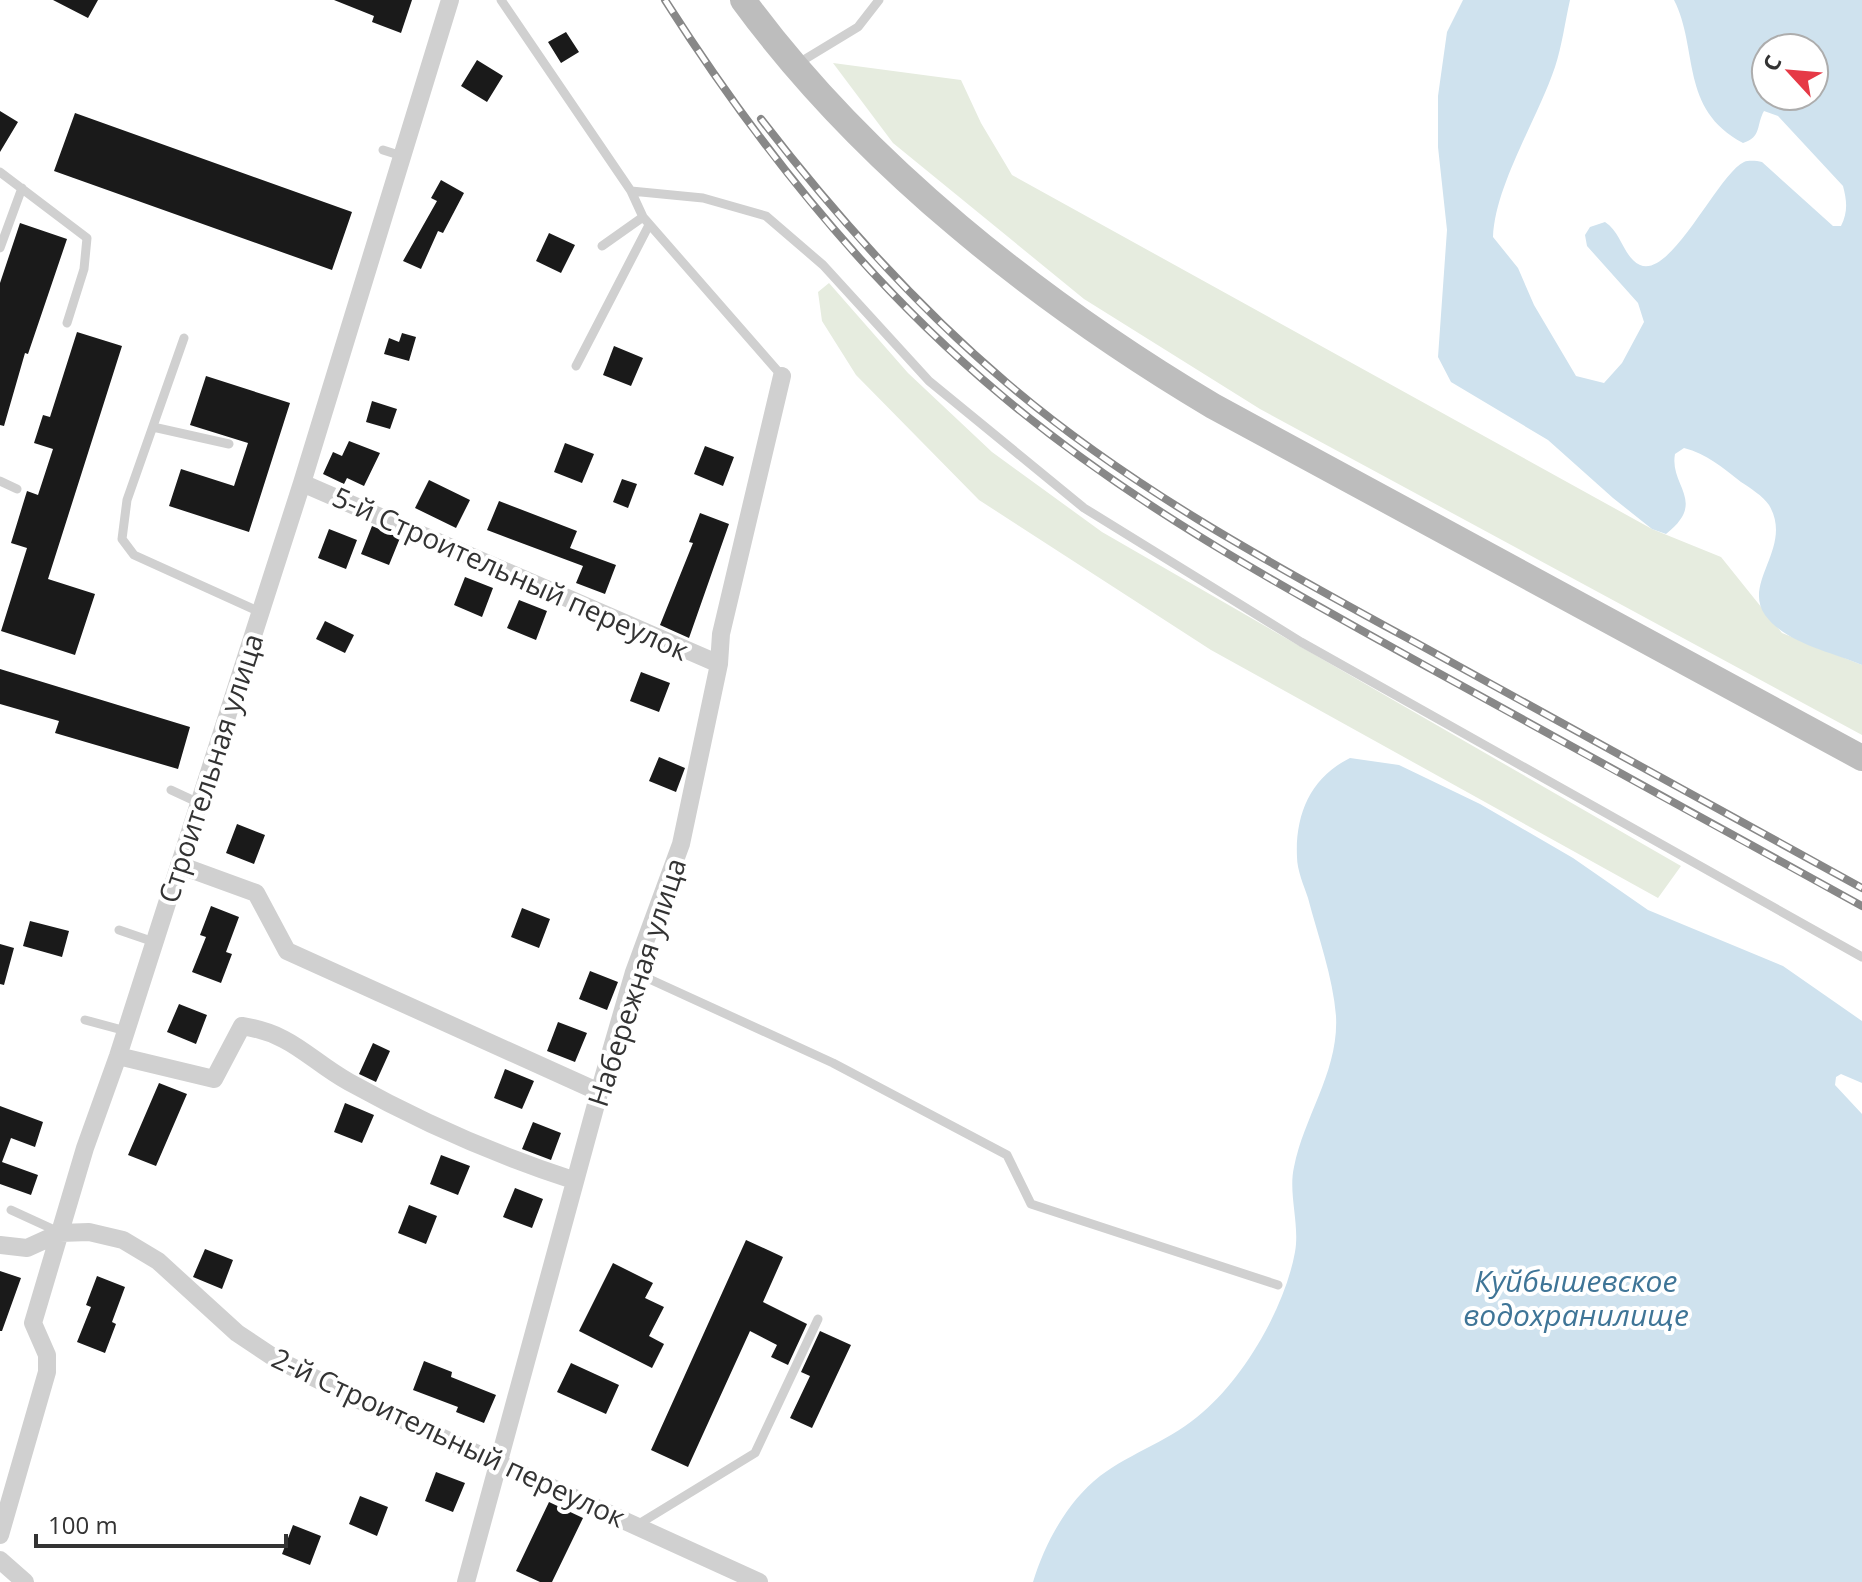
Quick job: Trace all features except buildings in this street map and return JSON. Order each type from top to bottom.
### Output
[{"type":"main road","points":[[743,0],[859,135],[942,211],[1131,357],[1213,406],[1862,758]]},
{"type":"street","name":"Строительная улица","points":[[0,1535],[47,1372],[47,1355],[33,1323],[85,1148],[118,1056],[302,483],[450,0]]},
{"type":"street","name":"Набережная улица","points":[[466,1582],[573,1180],[634,972],[681,844],[719,664],[721,634],[782,376]]},
{"type":"street","name":"5-й Строительный переулок","points":[[302,483],[719,664]]},
{"type":"street","points":[[179,865],[256,893],[287,951],[599,1092]]},
{"type":"street","points":[[118,1056],[214,1079],[242,1026],[271,1031],[313,1055],[346,1081],[481,1146],[573,1180]]},
{"type":"street","name":"2-й Строительный переулок","points":[[60,1233],[89,1232],[123,1240],[158,1261],[237,1333],[276,1359],[759,1582]]},
{"type":"street","points":[[0,1245],[27,1248],[60,1233]]},
{"type":"street","points":[[0,1560],[25,1582]]},
{"type":"lane","points":[[501,0],[631,191],[646,221],[782,376]]},
{"type":"lane","points":[[797,64],[858,27],[879,0]]},
{"type":"lane","points":[[383,150],[404,157]]},
{"type":"lane","points":[[0,172],[87,238],[84,269],[67,323]]},
{"type":"lane","points":[[0,248],[22,188]]},
{"type":"lane","points":[[631,191],[703,198],[766,216],[823,265],[929,381],[1084,508],[1301,642],[1862,957]]},
{"type":"lane","points":[[602,246],[646,221]]},
{"type":"lane","points":[[576,366],[646,221]]},
{"type":"lane","points":[[184,338],[127,500],[122,539],[134,555],[260,612]]},
{"type":"lane","points":[[153,427],[229,444]]},
{"type":"lane","points":[[0,481],[17,489]]},
{"type":"lane","points":[[171,790],[199,803]]},
{"type":"lane","points":[[119,930],[154,942]]},
{"type":"lane","points":[[634,972],[833,1063],[1007,1155],[1031,1204],[1278,1285]]},
{"type":"lane","points":[[85,1020],[126,1031]]},
{"type":"lane","points":[[11,1210],[60,1233]]},
{"type":"lane","points":[[637,1525],[755,1453],[818,1319]]},
{"type":"shaded area","points":[[833,63],[961,80],[981,123],[1012,175],[1652,529],[1721,557],[1782,633],[1862,665],[1862,735],[1260,409],[1084,299],[893,143]]},
{"type":"shaded area","points":[[829,283],[908,373],[992,452],[1102,532],[1681,866],[1658,898],[1211,650],[979,500],[856,375],[822,321],[818,292]]},
{"type":"water","points":[[1463,0],[1570,0],[1555,67],[1509,174],[1493,237],[1518,268],[1534,305],[1576,376],[1604,383],[1622,363],[1644,322],[1638,303],[1587,246],[1585,235],[1590,227],[1605,222],[1634,261],[1640,265],[1652,265],[1680,242],[1733,170],[1751,161],[1762,162],[1833,226],[1841,226],[1846,211],[1843,186],[1778,116],[1767,112],[1830,112],[1830,32],[1750,32],[1750,112],[1764,112],[1756,134],[1743,143],[1723,129],[1700,96],[1682,19],[1674,0],[1862,0],[1862,665],[1796,640],[1765,615],[1759,590],[1773,550],[1775,520],[1763,498],[1714,462],[1684,448],[1675,454],[1677,475],[1686,503],[1678,522],[1666,534],[1652,529],[1613,498],[1548,440],[1451,382],[1438,357],[1447,230],[1438,147],[1438,96],[1447,32]]},
{"type":"water","name":"Куйбышевское водохранилище","points":[[1350,758],[1399,765],[1480,804],[1573,858],[1648,910],[1783,966],[1862,1021],[1862,1083],[1841,1074],[1836,1077],[1835,1085],[1862,1114],[1862,1582],[1033,1582],[1051,1538],[1077,1498],[1100,1476],[1191,1422],[1219,1397],[1261,1339],[1282,1295],[1295,1252],[1294,1167],[1327,1074],[1336,1016],[1332,986],[1298,867],[1297,841],[1308,798],[1325,775]]},
{"type":"railway","points":[[665,0],[777,160],[860,259],[952,352],[1051,435],[1156,509],[1265,576],[1862,906]]},
{"type":"railway","points":[[761,119],[847,224],[940,322],[1007,383],[1104,458],[1259,556],[1862,888]]}]
